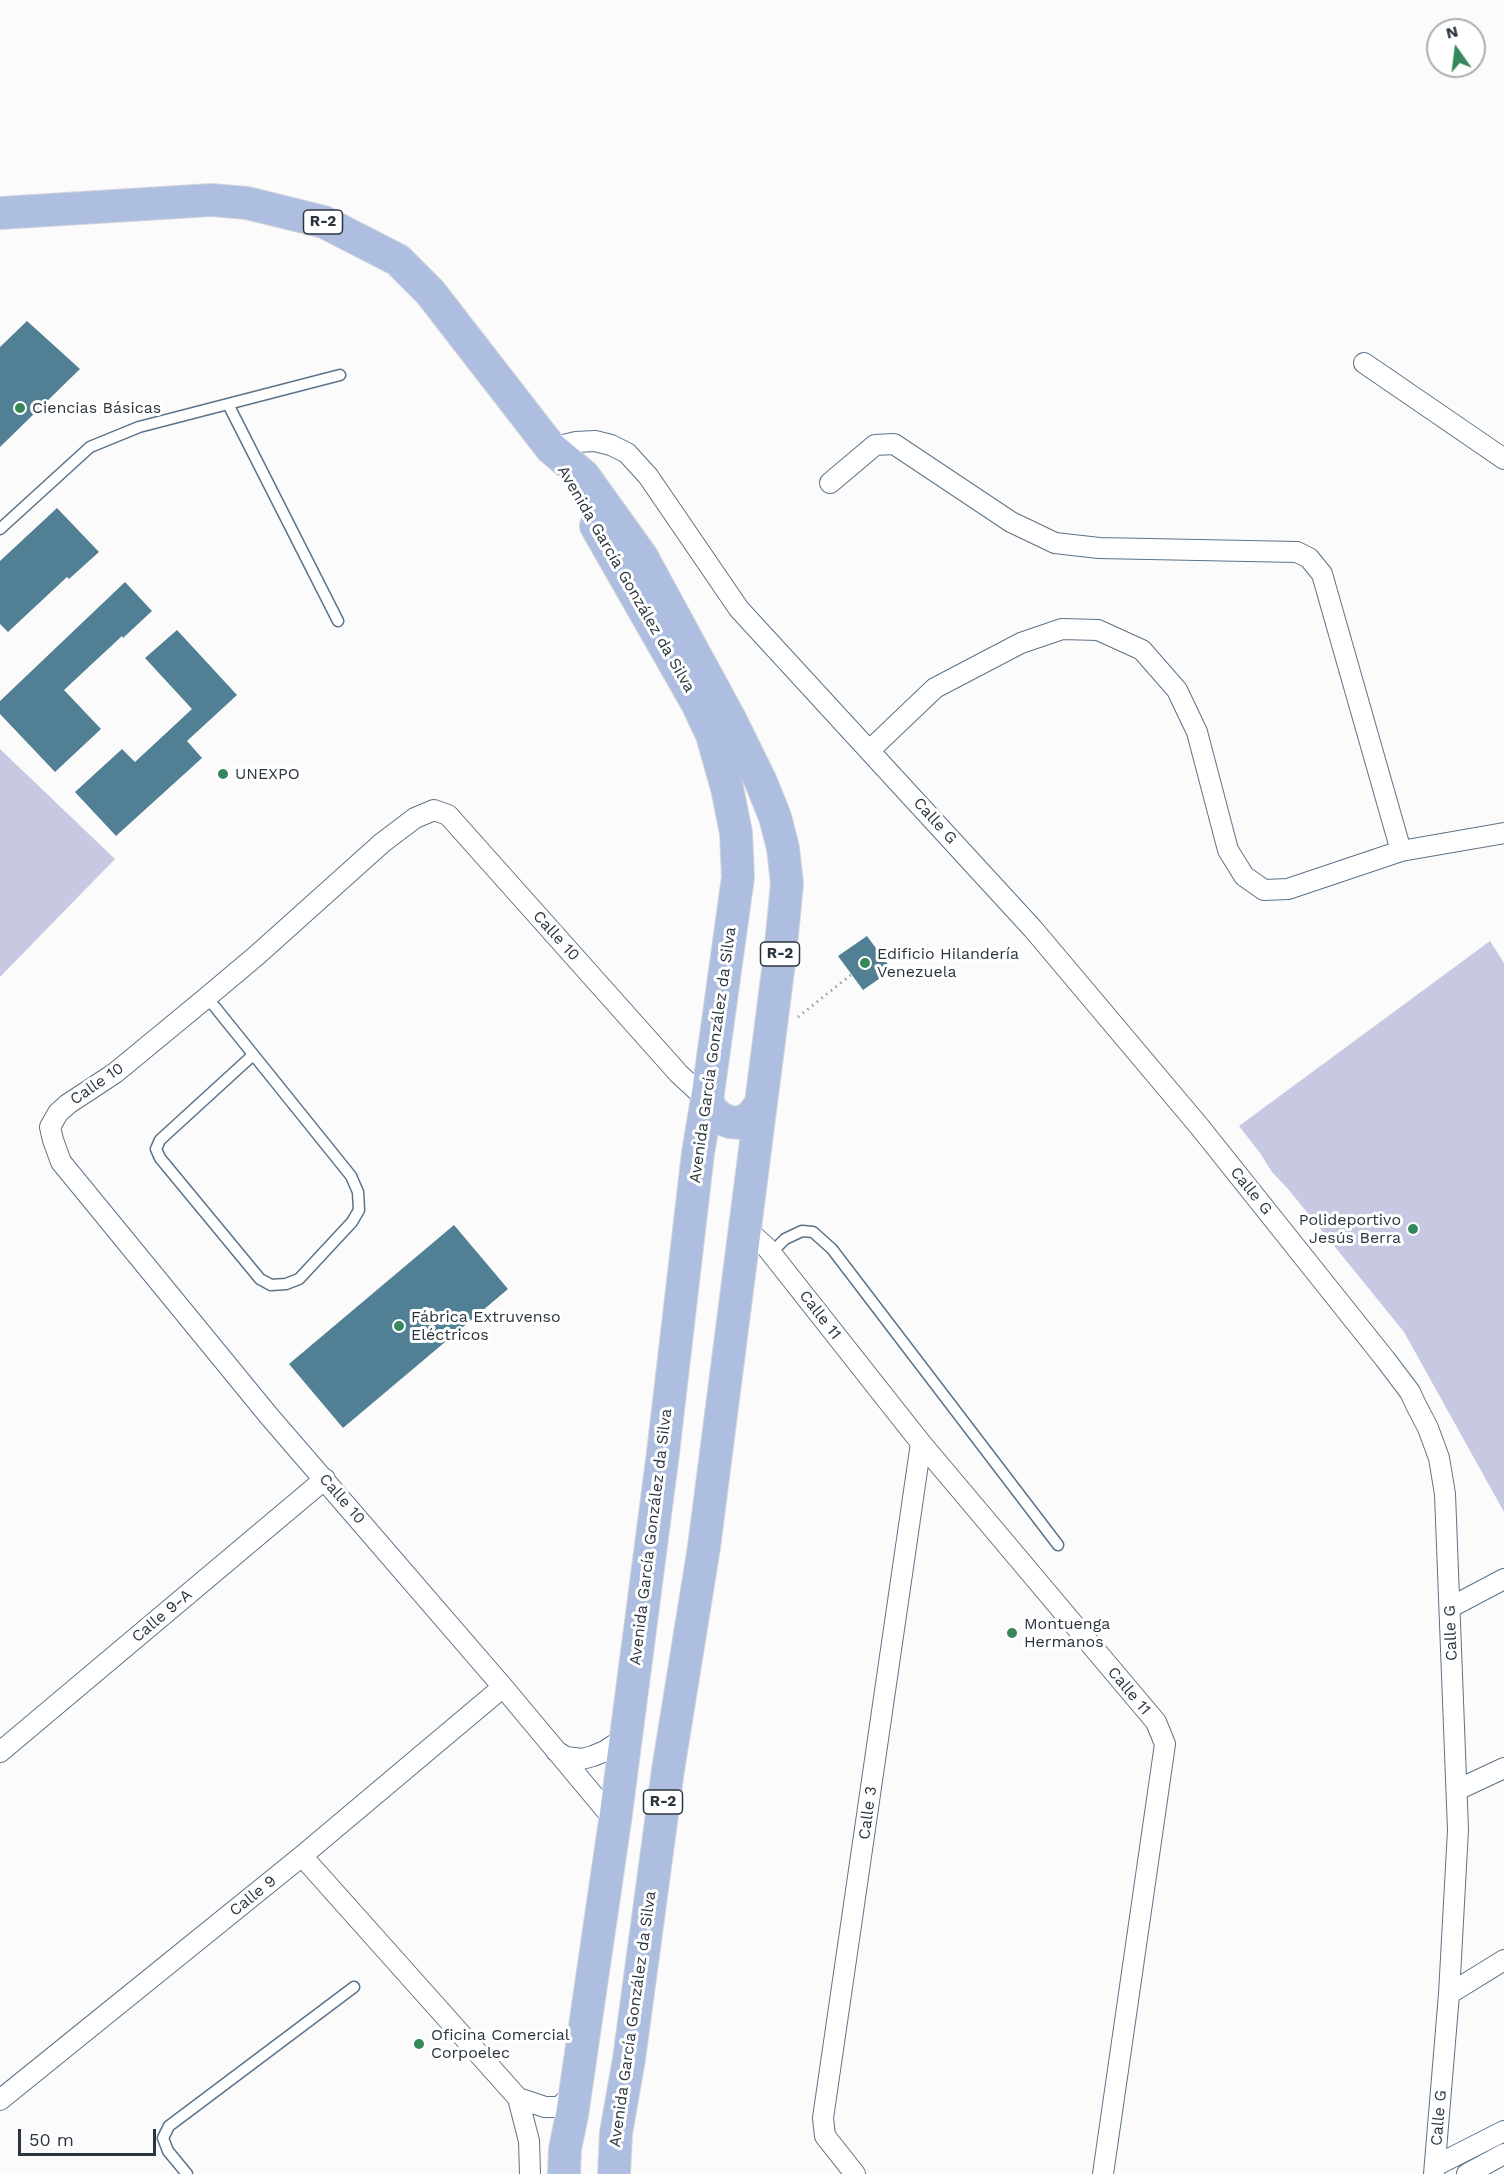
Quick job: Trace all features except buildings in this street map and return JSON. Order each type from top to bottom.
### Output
[{"type":"main road","name":"R-2","points":[[0,213],[211,200],[247,203],[324,222],[398,260],[430,292],[551,448]]},
{"type":"main road","name":"Avenida García González da Silva","points":[[551,448],[584,476],[642,556],[731,721],[761,782],[775,817],[783,848],[787,884],[753,1155],[756,1246],[668,1770],[629,2059],[616,2133],[614,2174]]},
{"type":"main road","name":"Avenida García González da Silva","points":[[551,448],[568,485],[587,510],[615,556],[697,703],[712,735],[727,788],[736,833],[738,877],[698,1153],[663,1453],[615,1821],[565,2149],[564,2174]]},
{"type":"main road","points":[[707,1100],[712,1111],[722,1119],[740,1123],[751,1116],[760,1105]]},
{"type":"main road","points":[[698,1153],[705,1146],[724,1140],[741,1145],[753,1155]]},
{"type":"street","points":[[1364,363],[1504,459]]},
{"type":"street","name":"Calle G","points":[[551,448],[576,442],[595,441],[611,445],[627,453],[648,476],[739,609],[1033,929],[1192,1117],[1410,1392],[1428,1428],[1439,1458],[1445,1494],[1457,1790],[1458,1830],[1449,1994],[1435,2170]]},
{"type":"street","points":[[830,483],[875,445],[894,444],[1011,522],[1055,543],[1100,548],[1297,552],[1309,558],[1322,574],[1401,851]]},
{"type":"street","points":[[870,750],[935,688],[944,683],[1021,643],[1062,629],[1098,630],[1142,650],[1177,690],[1197,732],[1228,850],[1244,876],[1264,890],[1288,889],[1401,851],[1504,833]]},
{"type":"street","name":"Calle 10","points":[[615,1821],[503,1687],[269,1416],[61,1162],[50,1127],[58,1113],[68,1104],[115,1074],[256,956],[382,843],[416,818],[434,810],[448,815],[679,1074],[707,1100]]},
{"type":"street","name":"Calle 11","points":[[756,1246],[1156,1722],[1165,1744],[1103,2174]]},
{"type":"street","name":"Calle 3","points":[[855,2174],[825,2136],[824,2118],[921,1443]]},
{"type":"street","name":"Calle 9-A","points":[[0,1752],[325,1479]]},
{"type":"street","points":[[1451,1607],[1504,1580]]},
{"type":"street","name":"Calle 9","points":[[0,2100],[302,1856],[503,1687]]},
{"type":"street","points":[[556,1751],[566,1757],[582,1759],[593,1756],[617,1743],[627,1731]]},
{"type":"street","points":[[1457,1790],[1504,1768]]},
{"type":"street","points":[[302,1856],[518,2098],[529,2141],[530,2174]]},
{"type":"street","points":[[1449,1994],[1504,1960]]},
{"type":"street","points":[[518,2098],[545,2107],[559,2107],[568,2099],[576,2085]]},
{"type":"street","points":[[1435,2170],[1504,2131]]},
{"type":"street","points":[[1467,2174],[1504,2154]]},
{"type":"lane","points":[[0,529],[90,447],[139,427],[340,375]]},
{"type":"lane","points":[[228,404],[338,621]]},
{"type":"lane","points":[[206,998],[253,1055],[351,1176],[358,1192],[359,1210],[352,1222],[299,1279],[286,1284],[271,1285],[260,1280],[160,1158],[156,1149],[160,1140],[253,1055]]},
{"type":"lane","points":[[756,1246],[785,1239],[802,1231],[813,1232],[832,1250],[1058,1545]]},
{"type":"lane","points":[[187,2174],[168,2151],[163,2138],[169,2126],[354,1988]]},
{"type":"path","points":[[769,1041],[852,974]]},
{"type":"shaded area","points":[[0,749],[115,859],[0,977]]},
{"type":"shaded area","name":"Polideportivo Jesús Berra","points":[[1490,941],[1504,963],[1504,1512],[1404,1332],[1272,1172],[1239,1126]]},
{"type":"place","name":"Ciencias Básicas","points":[[20,408]]},
{"type":"place","name":"UNEXPO","points":[[223,774]]},
{"type":"place","name":"Edificio Hilandería Venezuela","points":[[865,963]]},
{"type":"place","name":"Polideportivo Jesús Berra","points":[[1413,1229]]},
{"type":"place","name":"Fábrica Extruvenso Eléctricos","points":[[399,1326]]},
{"type":"place","name":"Montuenga Hermanos","points":[[1012,1633]]},
{"type":"place","name":"Oficina Comercial Corpoelec","points":[[419,2044]]}]
